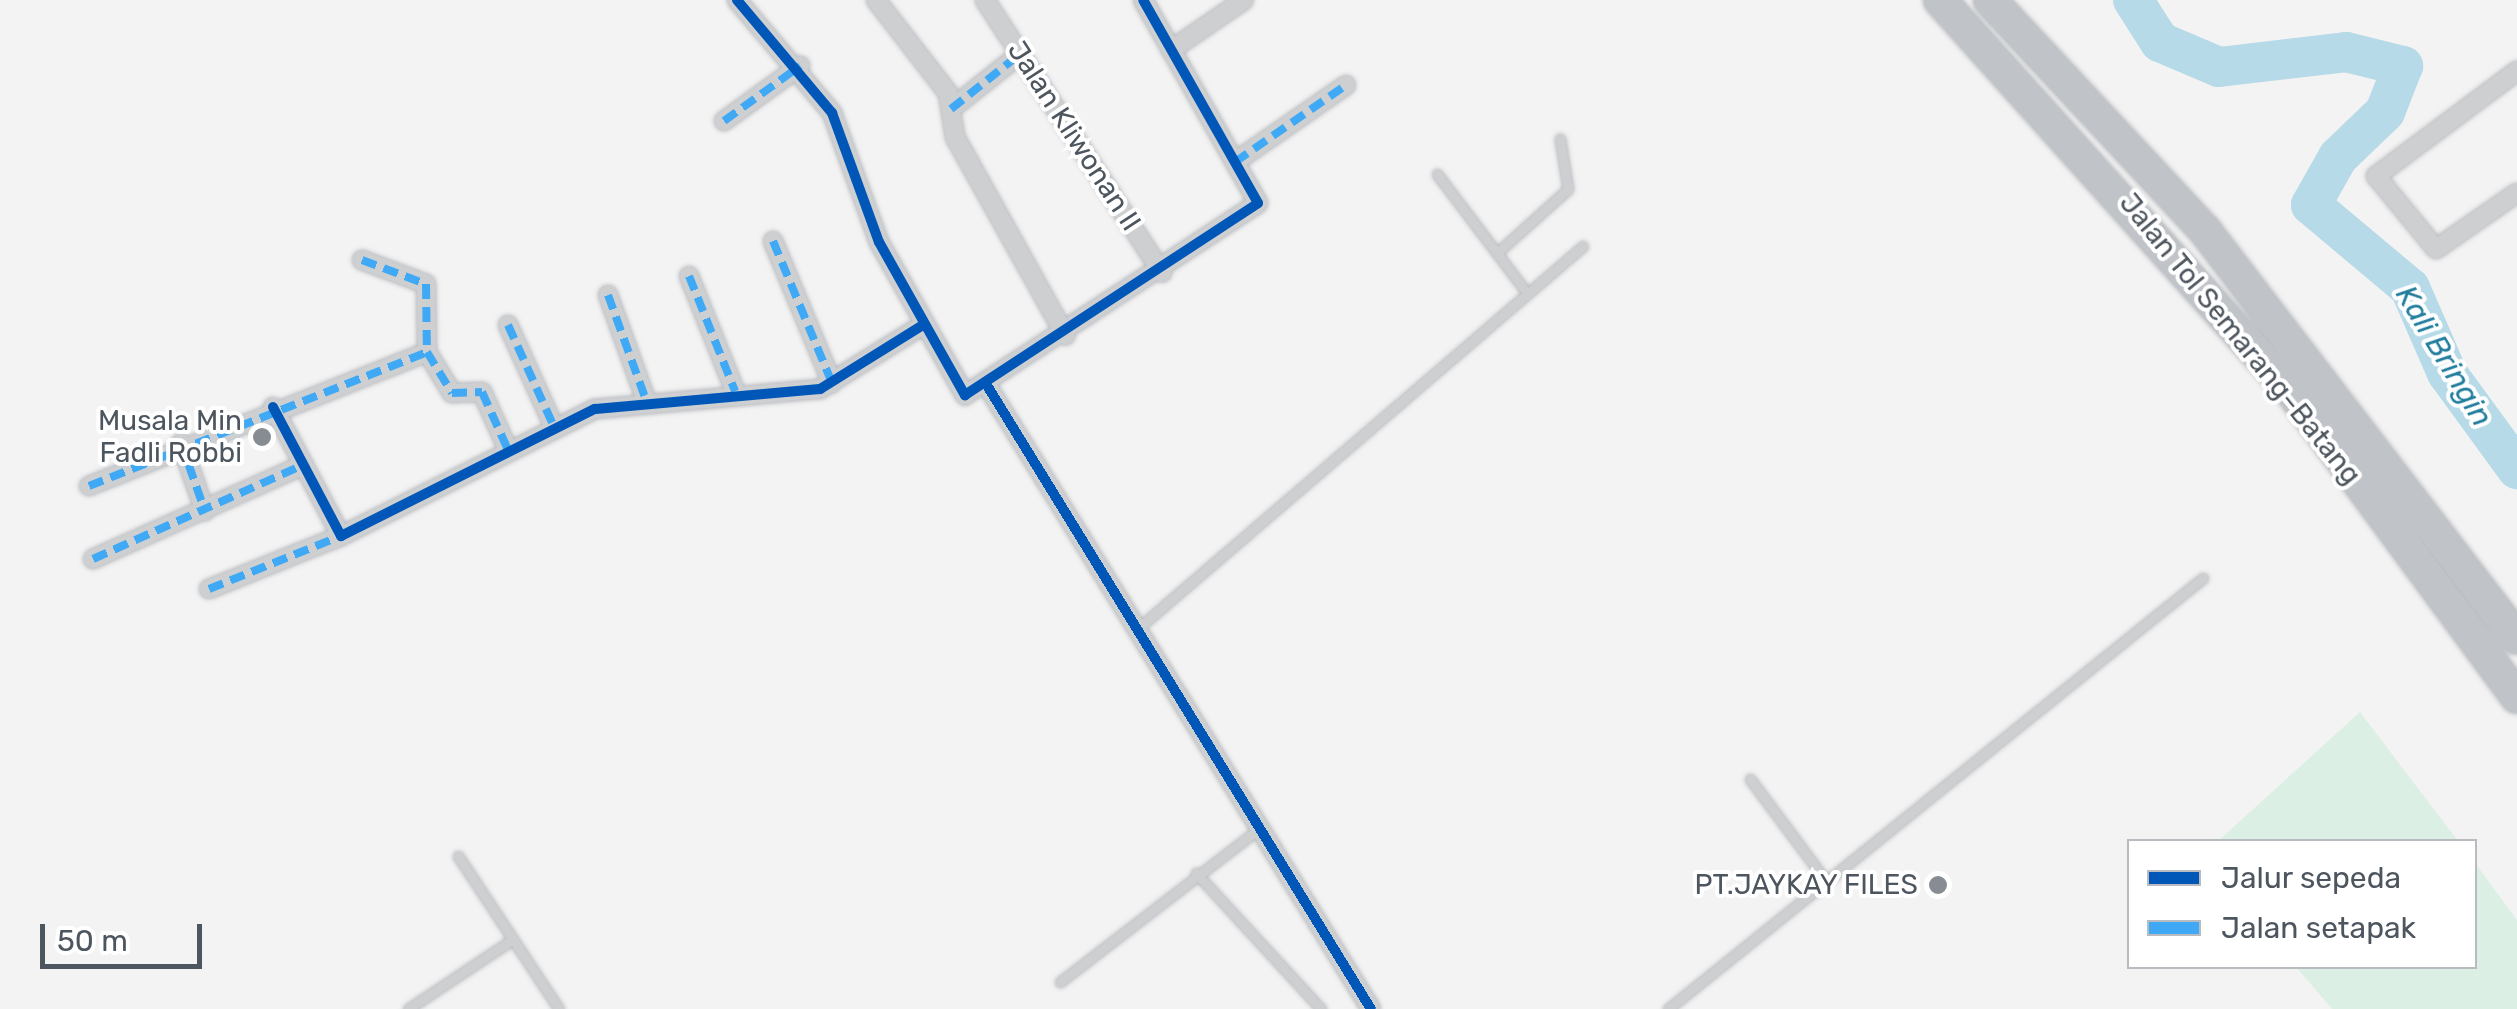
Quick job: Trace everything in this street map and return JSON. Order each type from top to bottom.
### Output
[{"type":"highway","name":"Jalan Tol Semarang–Batang","points":[[1940,0],[2292,392],[2517,697]]},
{"type":"highway","name":"Jalan Tol Semarang–Batang","points":[[1990,0],[2206,232],[2517,638]]},
{"type":"street","points":[[737,0],[800,66],[852,151],[880,242],[922,325],[957,388],[965,395],[988,387],[1162,273],[1258,203],[1142,0]]},
{"type":"street","points":[[876,0],[950,109],[954,137],[1065,335]]},
{"type":"street","name":"Jalan Kliwonan II","points":[[985,0],[1162,273]]},
{"type":"street","points":[[1170,50],[1244,0]]},
{"type":"street","points":[[950,109],[1020,54]]},
{"type":"street","points":[[724,121],[800,66]]},
{"type":"street","points":[[2517,71],[2376,176],[2436,249],[2517,193]]},
{"type":"street","points":[[1235,162],[1346,85]]},
{"type":"street","points":[[773,241],[832,384]]},
{"type":"street","points":[[362,260],[426,284],[427,352],[452,393],[482,392],[509,452]]},
{"type":"street","points":[[688,276],[735,391]]},
{"type":"street","points":[[608,294],[646,400]]},
{"type":"street","points":[[508,325],[556,429]]},
{"type":"street","points":[[210,589],[340,536],[556,429],[646,400],[735,391],[795,394],[832,384],[922,325]]},
{"type":"street","points":[[89,486],[180,443],[427,352]]},
{"type":"street","points":[[988,387],[1256,831],[1371,1009]]},
{"type":"street","points":[[273,407],[299,467],[340,536]]},
{"type":"street","points":[[180,443],[206,510]]},
{"type":"street","points":[[93,558],[299,467]]},
{"type":"lane","points":[[1498,252],[1568,189],[1560,139]]},
{"type":"lane","points":[[1437,174],[1527,293]]},
{"type":"lane","points":[[1134,632],[1583,246]]},
{"type":"lane","points":[[1668,1009],[2203,578]]},
{"type":"lane","points":[[1750,779],[1826,880]]},
{"type":"lane","points":[[1060,982],[1196,873],[1256,831]]},
{"type":"lane","points":[[458,856],[558,1009]]},
{"type":"lane","points":[[1196,873],[1321,1009]]},
{"type":"lane","points":[[408,1009],[512,940]]},
{"type":"green space","points":[[2360,712],[2456,839],[2220,839]]},
{"type":"green space","points":[[2477,866],[2517,920],[2517,1009],[2332,1009],[2298,969],[2477,969]]},
{"type":"waterway","name":"Kali Bringin","points":[[2133,0],[2160,42],[2219,67],[2346,52],[2403,66],[2385,112],[2338,157],[2311,205],[2410,288],[2447,373],[2517,469]]},
{"type":"marked path","points":[[951,109],[1020,54]]},
{"type":"marked path","points":[[724,121],[800,66]]},
{"type":"marked path","points":[[1235,162],[1346,85]]},
{"type":"marked path","points":[[773,241],[832,383]]},
{"type":"marked path","points":[[362,260],[426,284],[427,352]]},
{"type":"marked path","points":[[689,276],[735,391]]},
{"type":"marked path","points":[[608,295],[646,400]]},
{"type":"marked path","points":[[508,325],[555,429]]},
{"type":"marked path","points":[[89,486],[427,352],[452,393],[482,392],[509,452]]},
{"type":"marked path","points":[[181,443],[205,511]]},
{"type":"marked path","points":[[93,559],[299,467]]},
{"type":"marked path","points":[[209,589],[341,536]]},
{"type":"cycle path","points":[[737,0],[832,113],[879,242],[965,395],[1258,203],[1143,0]]},
{"type":"cycle path","points":[[273,407],[341,536],[595,409],[820,389],[923,325]]},
{"type":"cycle path","points":[[988,387],[1371,1009]]},
{"type":"place","name":"Musala Min Fadli Robbi","points":[[262,437]]},
{"type":"place","name":"PT.JAYKAY FILES","points":[[1938,885]]}]
